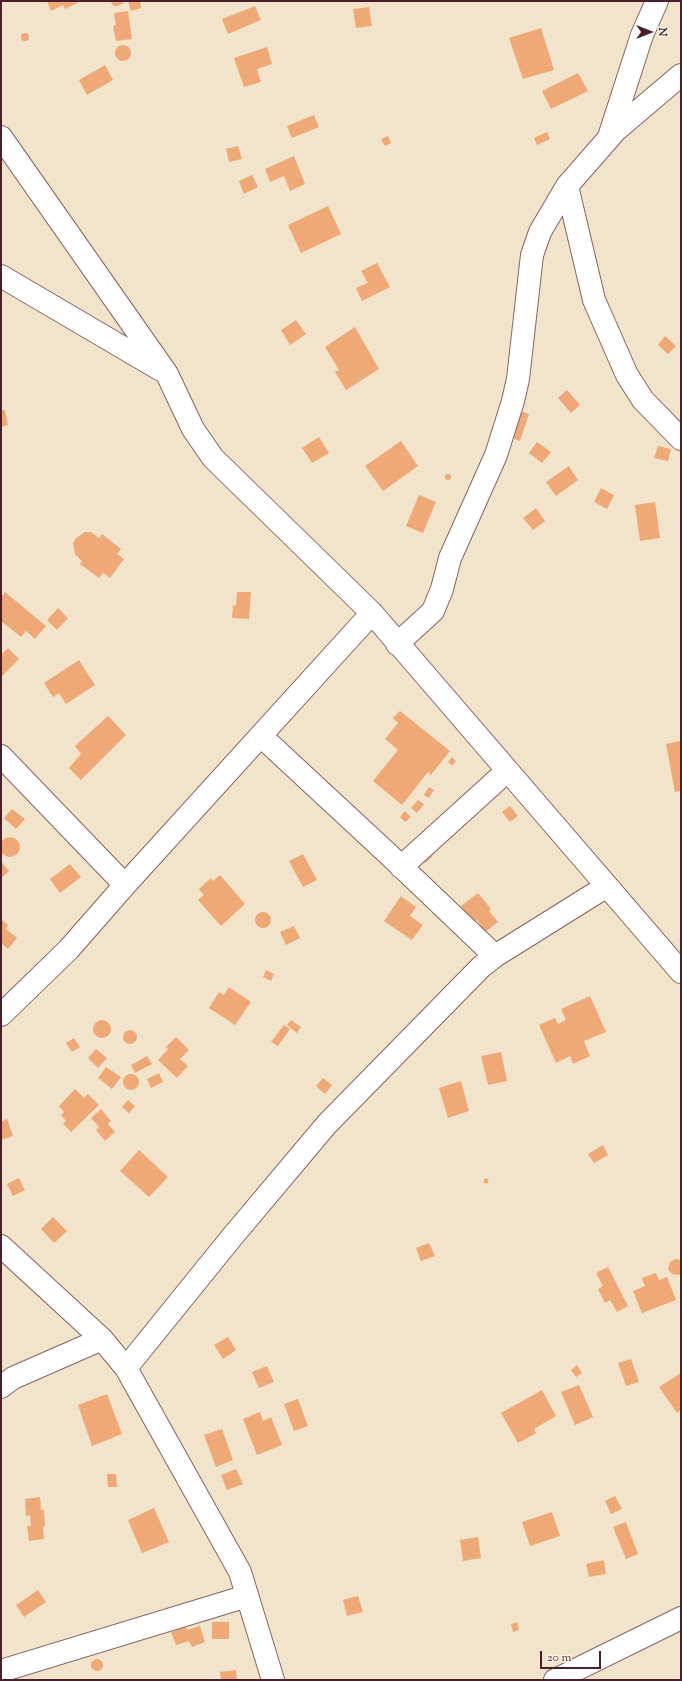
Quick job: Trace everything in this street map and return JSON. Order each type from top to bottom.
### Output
[{"type":"street","points":[[608,139],[642,35],[657,1]]},
{"type":"street","points":[[397,644],[433,611],[442,589],[450,558],[496,455],[513,401],[518,379],[532,255],[540,232],[567,186],[616,130],[681,75]]},
{"type":"street","points":[[1,137],[167,374],[193,429],[213,458],[372,613],[397,644],[681,972]]},
{"type":"street","points":[[567,186],[594,300],[627,375],[643,400],[681,439]]},
{"type":"street","points":[[1,276],[167,374]]},
{"type":"street","points":[[1,1015],[69,949],[372,613]]},
{"type":"street","points":[[261,736],[402,867],[494,956]]},
{"type":"street","points":[[1,756],[125,886]]},
{"type":"street","points":[[402,867],[507,771]]},
{"type":"street","points":[[126,1368],[232,1236],[328,1124],[481,967],[494,956],[607,886]]},
{"type":"street","points":[[1,1246],[102,1339],[126,1368],[240,1572],[273,1680]]},
{"type":"street","points":[[1,1387],[13,1378],[102,1339]]},
{"type":"street","points":[[1,1671],[247,1596]]},
{"type":"street","points":[[555,1680],[681,1618]]},
{"type":"building","points":[[47,1],[79,2],[65,9],[63,5],[51,11]]},
{"type":"building","points":[[110,1],[125,1],[122,4],[114,6]]},
{"type":"building","points":[[128,1],[140,1],[141,8],[131,11]]},
{"type":"building","points":[[255,6],[261,20],[228,34],[222,19]]},
{"type":"building","points":[[369,7],[372,26],[356,28],[353,9]]},
{"type":"building","points":[[128,11],[132,39],[116,41],[113,26],[116,25],[114,13]]},
{"type":"building","points":[[541,28],[554,70],[523,79],[509,38]]},
{"type":"building","points":[[23,33],[27,33],[29,37],[27,41],[23,41],[21,39],[21,35]]},
{"type":"building","points":[[120,45],[126,45],[131,50],[129,59],[126,61],[120,61],[115,56],[115,50]]},
{"type":"building","points":[[267,47],[272,64],[257,69],[261,82],[244,87],[234,58]]},
{"type":"building","points":[[105,65],[113,80],[87,95],[79,80]]},
{"type":"building","points":[[578,73],[588,91],[551,109],[542,91]]},
{"type":"building","points":[[314,115],[319,127],[292,138],[287,126]]},
{"type":"building","points":[[547,132],[550,139],[537,145],[534,138]]},
{"type":"building","points":[[388,136],[391,143],[385,146],[381,139]]},
{"type":"building","points":[[238,146],[242,159],[229,162],[226,149]]},
{"type":"building","points":[[294,156],[305,184],[290,191],[284,176],[270,182],[265,169]]},
{"type":"building","points":[[252,175],[258,187],[244,194],[239,181]]},
{"type":"building","points":[[328,206],[341,234],[301,253],[288,225]]},
{"type":"building","points":[[377,263],[390,287],[362,301],[356,288],[368,283],[361,271]]},
{"type":"building","points":[[296,320],[306,334],[290,345],[281,330]]},
{"type":"building","points":[[355,327],[379,369],[346,390],[335,372],[339,370],[325,347]]},
{"type":"building","points":[[665,336],[676,346],[668,354],[658,345]]},
{"type":"building","points":[[567,390],[580,405],[571,413],[558,398]]},
{"type":"building","points":[[516,409],[529,414],[520,441],[506,436]]},
{"type":"building","points":[[5,410],[8,425],[1,427],[1,411]]},
{"type":"building","points":[[319,437],[329,453],[312,463],[302,448]]},
{"type":"building","points":[[401,441],[418,466],[383,491],[365,466]]},
{"type":"building","points":[[537,442],[551,452],[542,463],[529,453]]},
{"type":"building","points":[[658,446],[671,449],[668,461],[654,458]]},
{"type":"building","points":[[569,466],[578,480],[556,496],[546,482]]},
{"type":"building","points":[[448,474],[451,477],[448,480],[445,477]]},
{"type":"building","points":[[601,488],[614,495],[607,509],[594,502]]},
{"type":"building","points":[[419,495],[436,502],[423,533],[406,526]]},
{"type":"building","points":[[655,502],[660,538],[640,541],[635,505]]},
{"type":"building","points":[[536,508],[545,521],[533,530],[523,518]]},
{"type":"building","points":[[85,532],[91,532],[99,538],[102,534],[121,549],[117,554],[124,559],[110,578],[103,573],[99,578],[80,564],[82,561],[75,554],[73,543],[76,538]]},
{"type":"building","points":[[5,592],[46,626],[35,639],[26,631],[21,637],[1,621],[1,597]]},
{"type":"building","points":[[237,592],[251,592],[249,619],[232,618],[233,605],[236,606]]},
{"type":"building","points":[[58,608],[68,618],[57,630],[47,620]]},
{"type":"building","points":[[8,648],[19,659],[2,676],[1,653],[2,654]]},
{"type":"building","points":[[79,660],[95,685],[66,704],[59,693],[53,697],[44,683]]},
{"type":"building","points":[[400,711],[450,751],[431,775],[428,772],[402,805],[373,781],[398,750],[385,739],[398,723],[393,718]]},
{"type":"building","points":[[108,716],[126,735],[81,780],[69,768],[81,754],[75,746]]},
{"type":"building","points":[[681,741],[681,791],[675,792],[666,744]]},
{"type":"building","points":[[452,757],[456,761],[452,766],[448,762]]},
{"type":"building","points":[[429,787],[434,790],[429,798],[424,795]]},
{"type":"building","points":[[418,800],[424,804],[417,813],[411,808]]},
{"type":"building","points":[[510,806],[518,816],[510,822],[502,812]]},
{"type":"building","points":[[12,809],[25,819],[16,829],[4,818]]},
{"type":"building","points":[[405,811],[411,817],[405,822],[400,817]]},
{"type":"building","points":[[6,837],[14,837],[20,843],[20,851],[14,857],[6,857],[0,851],[0,843]]},
{"type":"building","points":[[429,852],[433,856],[425,863],[421,858]]},
{"type":"building","points":[[303,854],[317,880],[303,887],[289,861]]},
{"type":"building","points":[[1,862],[9,871],[1,878]]},
{"type":"building","points":[[70,864],[81,877],[60,893],[50,879]]},
{"type":"building","points":[[220,875],[245,904],[221,926],[198,900],[204,895],[199,889],[211,878],[213,881]]},
{"type":"building","points":[[478,893],[491,909],[489,911],[498,922],[485,932],[477,920],[473,922],[461,906]]},
{"type":"building","points":[[401,896],[416,907],[410,916],[423,925],[412,940],[384,921]]},
{"type":"building","points":[[260,912],[266,912],[271,917],[269,926],[266,928],[260,928],[255,923],[255,917]]},
{"type":"building","points":[[1,919],[8,925],[6,929],[17,938],[8,949],[1,943]]},
{"type":"building","points":[[294,926],[300,938],[286,945],[280,932]]},
{"type":"building","points":[[266,970],[274,974],[271,981],[263,977]]},
{"type":"building","points":[[229,987],[251,1002],[235,1025],[209,1008],[219,992],[224,995]]},
{"type":"building","points":[[590,996],[606,1032],[584,1041],[590,1056],[573,1064],[570,1056],[556,1063],[539,1025],[555,1018],[558,1024],[566,1020],[561,1009]]},
{"type":"building","points":[[102,1020],[108,1023],[111,1029],[108,1035],[102,1038],[96,1035],[93,1029],[96,1023]]},
{"type":"building","points":[[291,1020],[301,1027],[297,1033],[287,1025]]},
{"type":"building","points":[[284,1025],[290,1029],[278,1046],[271,1042]]},
{"type":"building","points":[[130,1030],[135,1032],[137,1037],[135,1042],[130,1044],[125,1042],[123,1037],[125,1032]]},
{"type":"building","points":[[176,1037],[189,1050],[180,1059],[188,1066],[177,1078],[158,1060],[168,1049],[166,1047]]},
{"type":"building","points":[[74,1038],[80,1047],[72,1052],[66,1043]]},
{"type":"building","points":[[96,1049],[107,1058],[98,1068],[88,1058]]},
{"type":"building","points":[[501,1052],[507,1081],[488,1085],[481,1056]]},
{"type":"building","points":[[147,1056],[152,1064],[135,1073],[131,1065]]},
{"type":"building","points":[[106,1067],[121,1077],[112,1089],[98,1078]]},
{"type":"building","points":[[159,1073],[163,1082],[151,1088],[147,1079]]},
{"type":"building","points":[[131,1074],[137,1076],[139,1082],[137,1088],[131,1090],[125,1088],[123,1082],[125,1076]]},
{"type":"building","points":[[323,1078],[332,1085],[325,1094],[316,1086]]},
{"type":"building","points":[[461,1081],[469,1111],[448,1118],[439,1088]]},
{"type":"building","points":[[75,1089],[84,1098],[88,1094],[99,1105],[71,1132],[63,1124],[66,1121],[61,1115],[64,1112],[59,1106]]},
{"type":"building","points":[[128,1100],[135,1106],[129,1113],[122,1107]]},
{"type":"building","points":[[101,1109],[111,1121],[108,1124],[115,1132],[105,1141],[96,1130],[99,1127],[91,1118]]},
{"type":"building","points":[[7,1119],[13,1136],[1,1140],[1,1122]]},
{"type":"building","points":[[603,1145],[608,1155],[594,1163],[588,1154]]},
{"type":"building","points":[[139,1150],[168,1177],[149,1197],[120,1171]]},
{"type":"building","points":[[19,1178],[25,1190],[13,1196],[7,1184]]},
{"type":"building","points":[[486,1178],[489,1181],[486,1184],[483,1181]]},
{"type":"building","points":[[53,1217],[67,1231],[54,1243],[41,1229]]},
{"type":"building","points":[[429,1243],[435,1256],[421,1261],[416,1248]]},
{"type":"building","points":[[675,1259],[681,1260],[681,1274],[678,1275],[672,1274],[668,1269],[670,1262]]},
{"type":"building","points":[[608,1267],[628,1306],[617,1312],[610,1300],[605,1303],[598,1289],[603,1286],[596,1273]]},
{"type":"building","points":[[656,1273],[659,1280],[667,1277],[676,1300],[642,1313],[633,1291],[645,1286],[642,1278]]},
{"type":"building","points":[[228,1337],[236,1350],[223,1359],[214,1345]]},
{"type":"building","points":[[631,1359],[639,1382],[626,1386],[618,1363]]},
{"type":"building","points":[[577,1365],[582,1373],[576,1377],[571,1370]]},
{"type":"building","points":[[267,1366],[274,1382],[259,1388],[252,1372]]},
{"type":"building","points":[[681,1373],[681,1410],[677,1413],[659,1387]]},
{"type":"building","points":[[579,1385],[593,1417],[575,1425],[561,1392]]},
{"type":"building","points":[[542,1390],[556,1416],[534,1429],[536,1433],[518,1443],[501,1413]]},
{"type":"building","points":[[107,1394],[122,1434],[92,1446],[78,1405]]},
{"type":"building","points":[[298,1399],[308,1426],[294,1431],[284,1404]]},
{"type":"building","points":[[260,1412],[263,1421],[271,1417],[282,1445],[257,1455],[243,1419]]},
{"type":"building","points":[[222,1429],[233,1460],[216,1467],[204,1435]]},
{"type":"building","points":[[236,1469],[243,1484],[227,1490],[221,1475]]},
{"type":"building","points":[[107,1474],[116,1474],[117,1487],[108,1487]]},
{"type":"building","points":[[615,1496],[622,1509],[611,1514],[605,1501]]},
{"type":"building","points":[[40,1497],[41,1510],[44,1510],[44,1539],[29,1541],[27,1526],[31,1526],[30,1515],[26,1516],[25,1499]]},
{"type":"building","points":[[154,1508],[169,1542],[142,1553],[128,1520]]},
{"type":"building","points":[[552,1512],[560,1536],[530,1546],[522,1522]]},
{"type":"building","points":[[626,1522],[638,1554],[626,1559],[613,1527]]},
{"type":"building","points":[[478,1537],[481,1558],[463,1561],[460,1540]]},
{"type":"building","points":[[604,1560],[606,1574],[589,1577],[586,1564]]},
{"type":"building","points":[[38,1590],[46,1602],[24,1617],[16,1605]]},
{"type":"building","points":[[358,1596],[363,1612],[347,1616],[343,1600]]},
{"type":"building","points":[[212,1622],[229,1622],[229,1639],[212,1639]]},
{"type":"building","points":[[517,1622],[519,1630],[513,1632],[511,1624]]},
{"type":"building","points":[[200,1626],[205,1642],[192,1647],[189,1641],[176,1645],[171,1632],[186,1627],[187,1630]]},
{"type":"building","points":[[97,1659],[101,1661],[103,1665],[101,1669],[97,1671],[93,1669],[91,1665],[93,1661]]},
{"type":"building","points":[[236,1670],[237,1680],[221,1680],[220,1672]]}]
